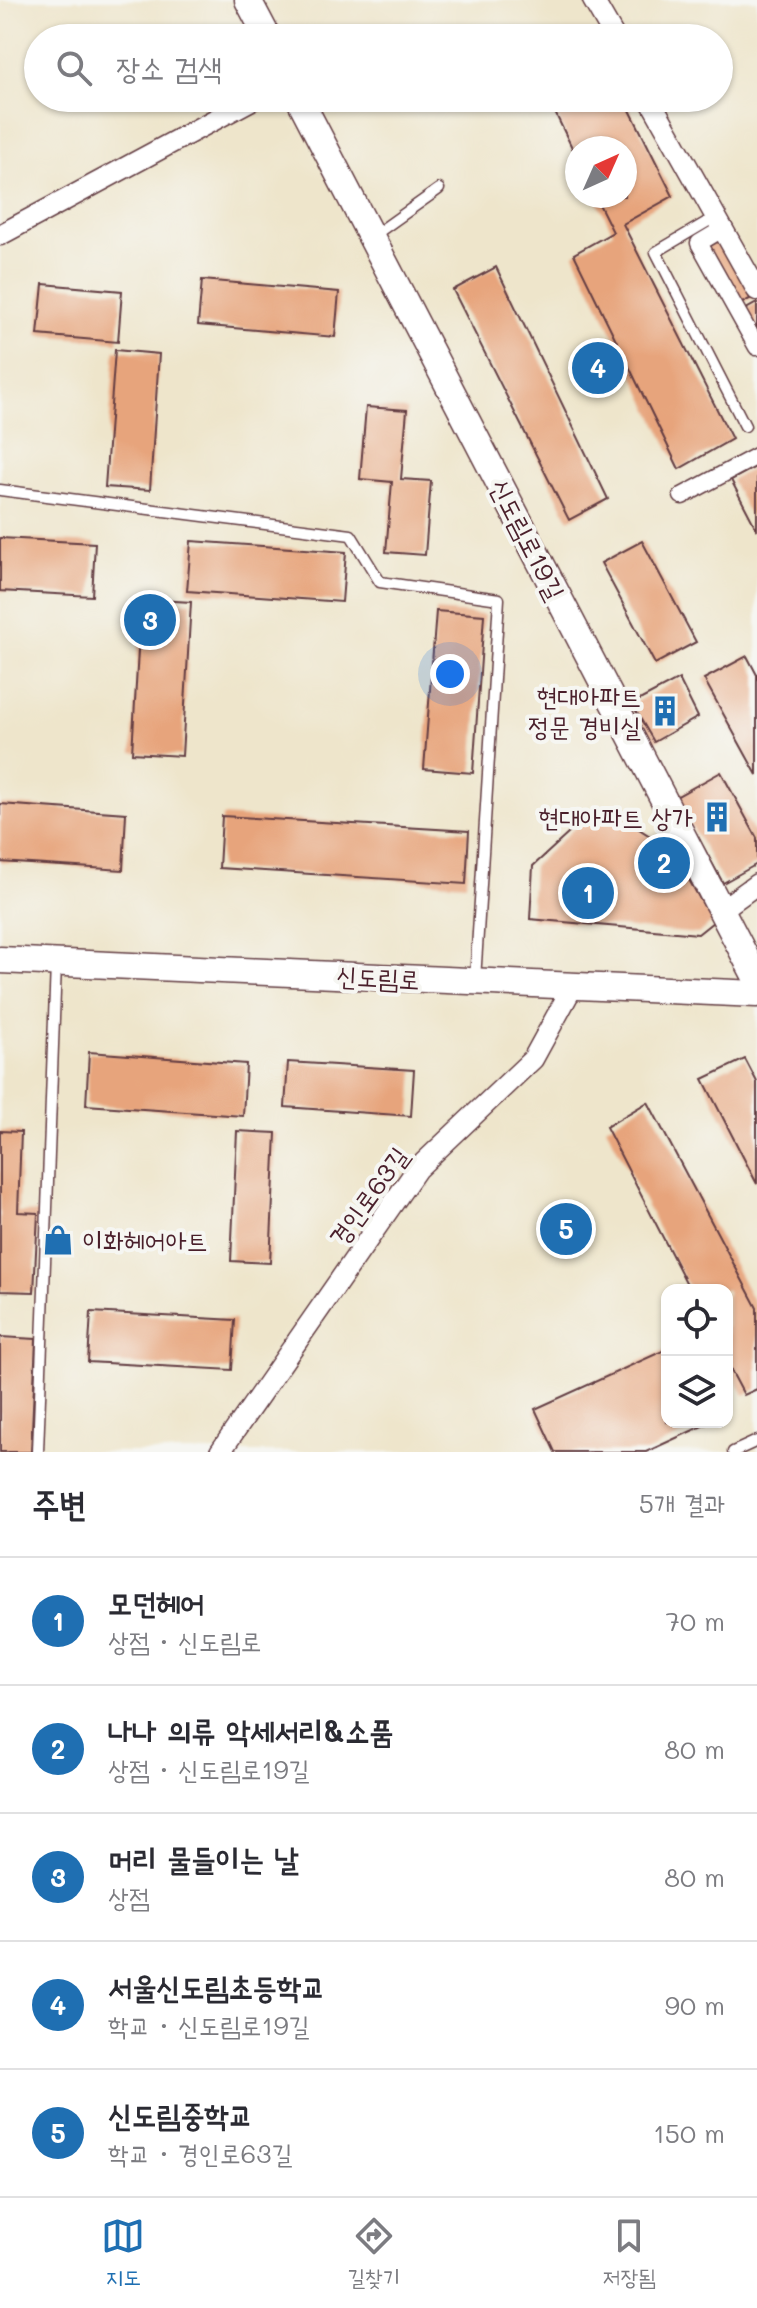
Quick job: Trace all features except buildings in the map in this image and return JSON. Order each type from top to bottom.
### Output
[{"type":"street","points":[[248,0],[261,24]]},
{"type":"street","points":[[593,0],[607,24]]},
{"type":"street","points":[[0,235],[229,112]]},
{"type":"street","name":"신도림로19길","points":[[306,112],[757,979]]},
{"type":"street","points":[[657,112],[757,290]]},
{"type":"street","points":[[720,222],[699,243],[757,347]]},
{"type":"street","points":[[682,496],[757,456]]},
{"type":"street","points":[[721,910],[757,884]]},
{"type":"street","name":"신도림로","points":[[0,960],[757,994]]},
{"type":"street","name":"경인로63길","points":[[220,1452],[417,1169],[533,1059],[573,986]]},
{"type":"lane","points":[[372,237],[439,189]]},
{"type":"lane","points":[[720,222],[656,252],[745,426]]},
{"type":"lane","points":[[0,490],[351,535],[380,582],[499,599],[475,982]]},
{"type":"lane","points":[[38,1452],[56,962]]},
{"type":"lane","points":[[733,1452],[757,1441]]},
{"type":"place","name":"서울신도림초등학교","points":[[598,368]]},
{"type":"place","name":"머리 물들이는 날","points":[[150,620]]},
{"type":"place","name":"현대아파트 정문 경비실","points":[[665,711]]},
{"type":"place","name":"현대아파트 상가","points":[[717,817]]},
{"type":"place","name":"나나 의류 악세서리&소품","points":[[664,863]]},
{"type":"place","name":"모던헤어","points":[[588,893]]},
{"type":"place","name":"신도림중학교","points":[[566,1229]]},
{"type":"place","name":"이화헤어아트","points":[[58,1240]]}]
